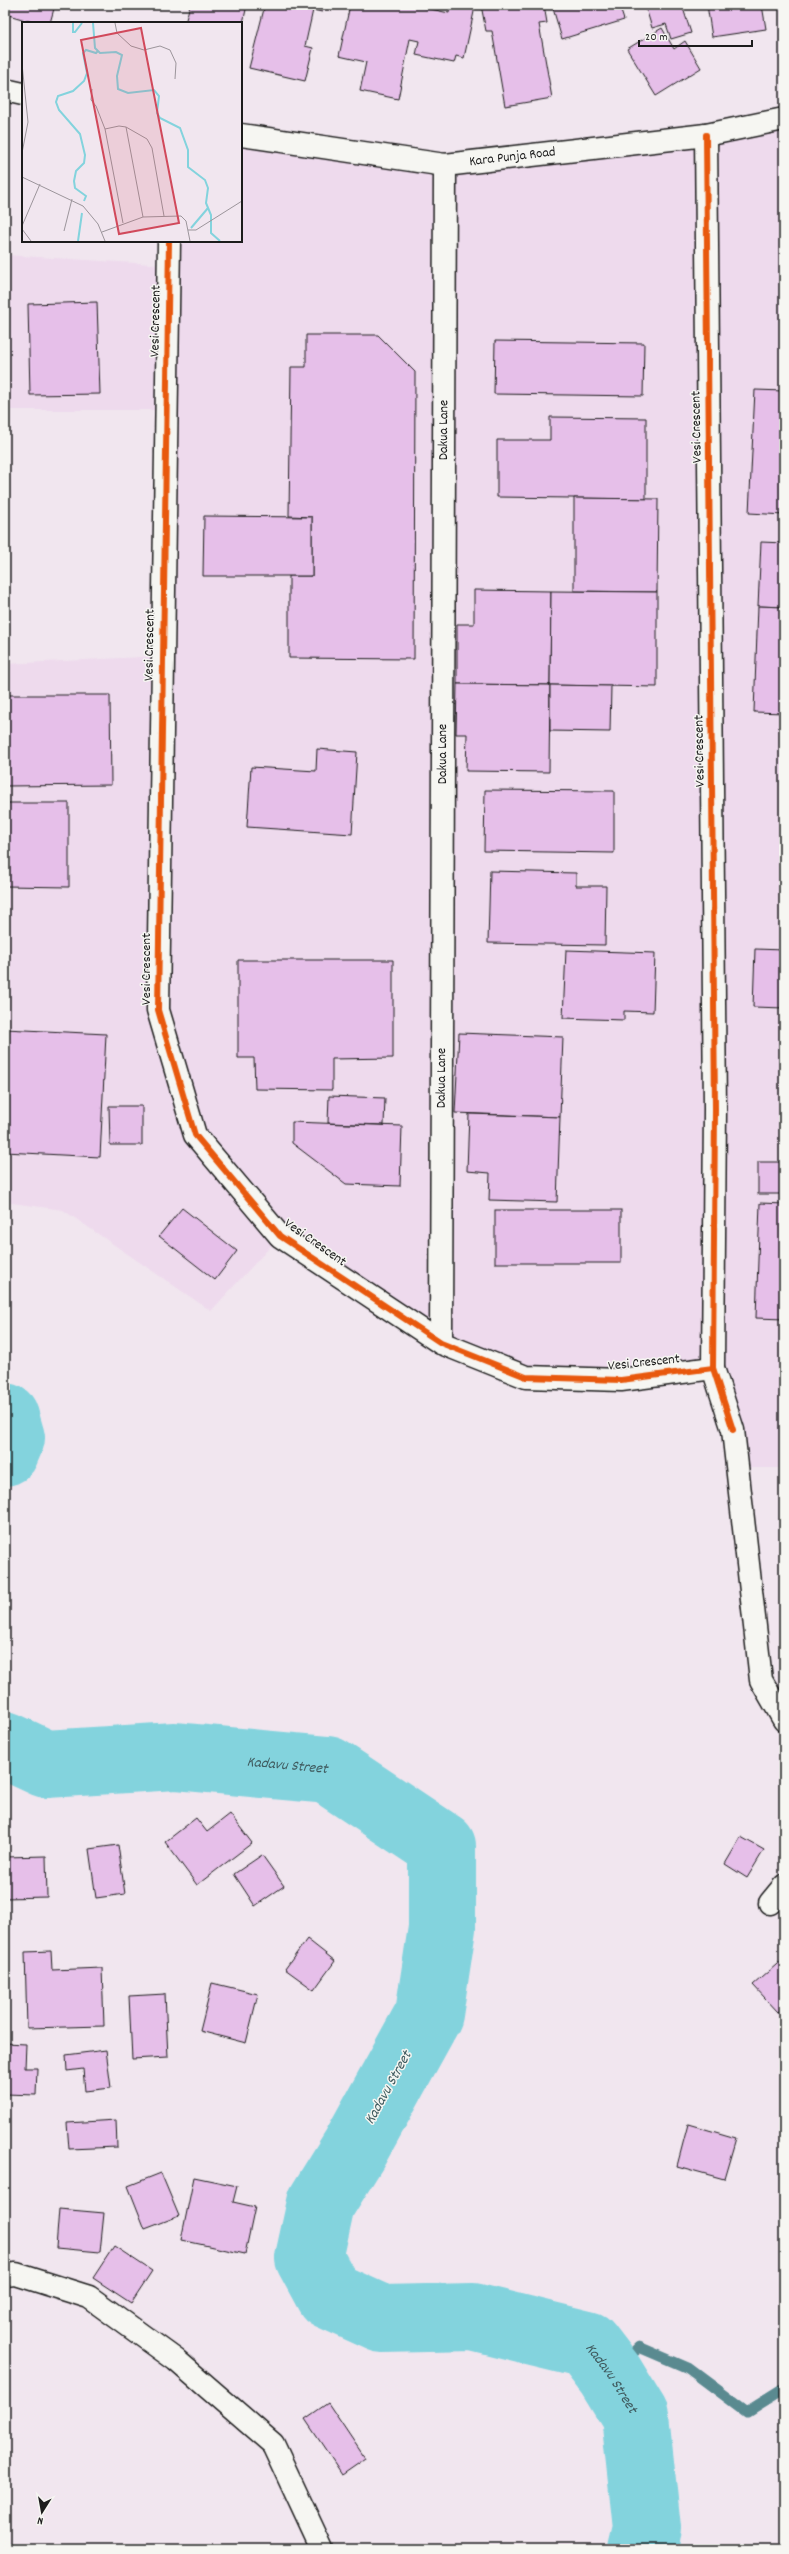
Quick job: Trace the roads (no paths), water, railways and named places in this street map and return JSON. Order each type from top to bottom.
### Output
[{"type":"street","points":[[5,90],[22,94]]},
{"type":"street","name":"Kara Punja Road","points":[[242,135],[445,165],[706,135],[784,119]]},
{"type":"street","name":"Vesi Crescent","points":[[706,135],[715,1109],[713,1368],[732,1430],[761,1680],[784,1720]]},
{"type":"street","name":"Dakua Lane","points":[[441,1343],[445,165]]},
{"type":"street","name":"Vesi Crescent","points":[[168,242],[158,1010],[195,1135],[280,1236],[441,1343],[526,1377],[621,1380],[713,1368]]},
{"type":"street","points":[[770,1903],[784,1886]]},
{"type":"street","points":[[5,2275],[16,2274],[89,2297],[181,2364],[273,2444],[322,2549]]},
{"type":"waterway","name":"Kadavu Street","points":[[5,1417],[11,1438],[5,1452]]},
{"type":"waterway","name":"Kadavu Street","points":[[5,1745],[46,1764],[175,1756],[328,1770],[442,1846],[442,1928],[429,2014],[355,2148],[321,2203],[309,2258],[329,2295],[382,2319],[473,2317],[587,2345],[610,2375],[635,2416],[647,2528],[642,2549]]},
{"type":"waterway","points":[[610,2375],[639,2347],[688,2368],[747,2412],[784,2389]]}]
